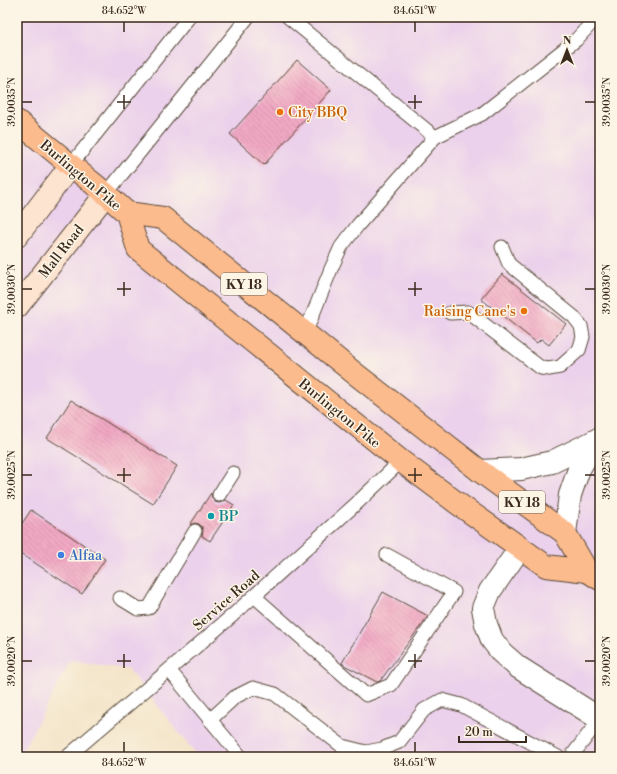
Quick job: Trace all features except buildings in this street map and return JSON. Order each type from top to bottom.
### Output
[{"type":"main road","name":"Burlington Pike","points":[[17,121],[127,213],[138,249],[401,461],[546,566],[593,575]]},
{"type":"main road","points":[[17,236],[71,165]]},
{"type":"main road","name":"Mall Road","points":[[17,307],[106,194]]},
{"type":"main road","name":"Burlington Pike","points":[[127,213],[162,218],[352,372],[480,471],[565,534],[593,575]]},
{"type":"street","points":[[480,471],[521,470],[552,462],[598,440]]},
{"type":"street","points":[[565,534],[570,495],[579,470],[598,440]]},
{"type":"street","points":[[520,548],[490,591],[483,608],[486,624],[492,640],[502,653],[518,667],[600,719]]},
{"type":"lane","points":[[71,165],[189,17]]},
{"type":"lane","points":[[106,194],[248,17]]},
{"type":"lane","points":[[288,17],[435,137]]},
{"type":"lane","points":[[305,334],[341,247],[358,224],[435,137],[482,114],[576,40],[597,17]]},
{"type":"lane","points":[[450,314],[468,312],[541,368],[550,369],[560,367],[578,350],[583,337],[581,326],[574,317],[509,264],[502,247]]},
{"type":"lane","name":"Service Road","points":[[67,757],[254,596],[358,503],[401,461]]},
{"type":"lane","points":[[219,495],[233,473]]},
{"type":"lane","points":[[120,598],[138,609],[149,608],[195,531]]},
{"type":"lane","points":[[254,596],[366,695],[391,685],[454,592],[386,556]]},
{"type":"lane","points":[[169,670],[241,757]]},
{"type":"lane","points":[[210,720],[235,697],[254,688],[275,694],[342,746],[366,752],[382,749],[399,742],[424,710],[442,700],[461,706],[558,757]]},
{"type":"lane","points":[[571,757],[600,719]]},
{"type":"shaded area","points":[[17,17],[600,17],[600,757],[198,757],[129,670],[71,660],[19,757],[17,757]]},
{"type":"place","name":"City BBQ","points":[[280,112]]},
{"type":"place","name":"Raising Cane's","points":[[524,311]]},
{"type":"place","name":"BP","points":[[211,516]]},
{"type":"place","name":"Alfaa","points":[[61,555]]}]
